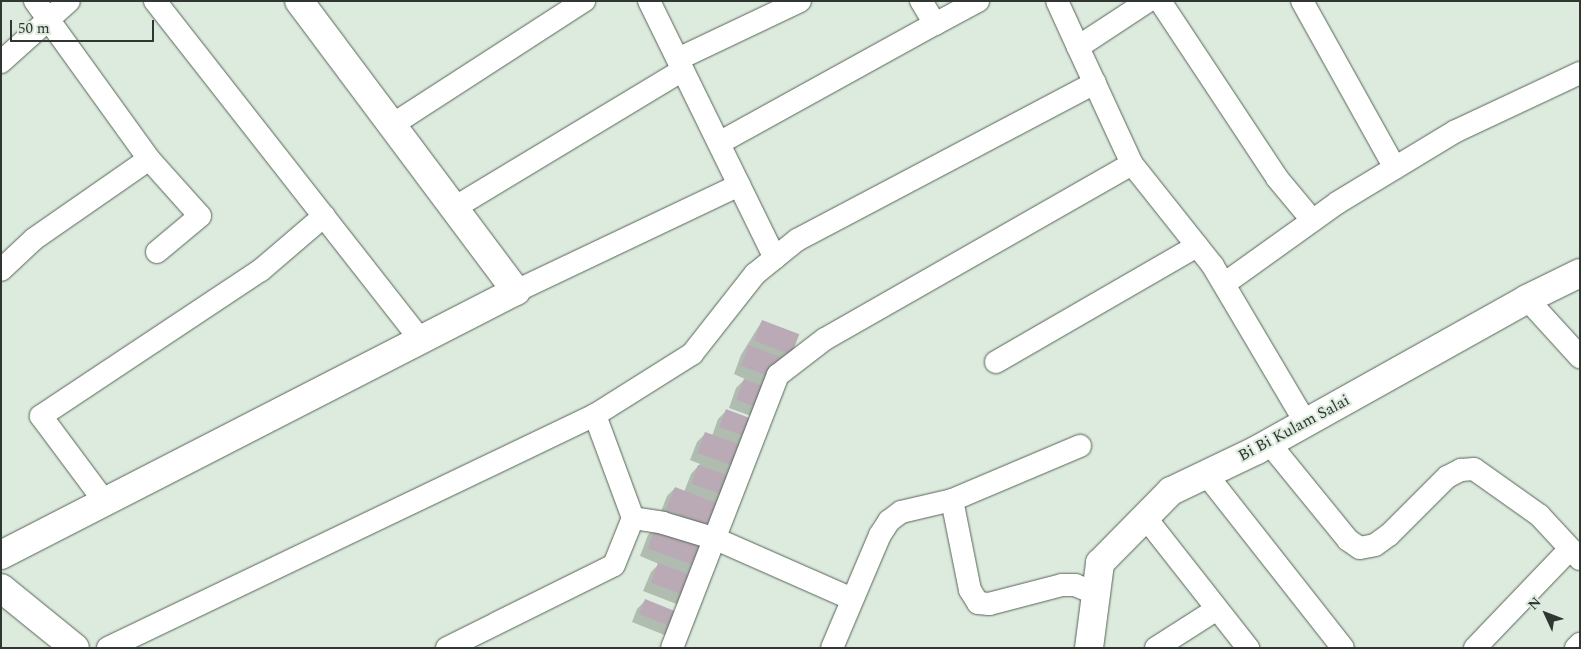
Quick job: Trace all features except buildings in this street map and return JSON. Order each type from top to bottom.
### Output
[{"type":"street","points":[[35,1],[149,159],[200,216],[157,252]]},
{"type":"street","points":[[1,62],[69,1]]},
{"type":"street","points":[[156,1],[421,340]]},
{"type":"street","points":[[299,1],[516,291]]},
{"type":"street","points":[[392,125],[584,1]]},
{"type":"street","points":[[649,1],[775,258]]},
{"type":"street","points":[[921,1],[935,24]]},
{"type":"street","points":[[719,144],[978,1]]},
{"type":"street","points":[[1057,1],[1132,164],[1197,246],[1224,284],[1306,422]]},
{"type":"street","points":[[1078,47],[1148,1]]},
{"type":"street","points":[[1160,1],[1277,178],[1312,220]]},
{"type":"street","points":[[1302,1],[1395,168]]},
{"type":"street","points":[[454,208],[680,65],[793,3]]},
{"type":"street","points":[[1224,284],[1312,220],[1456,131],[1580,73]]},
{"type":"street","points":[[108,648],[595,415],[692,354],[755,274],[797,240],[1095,83]]},
{"type":"street","points":[[1,270],[34,239],[149,159]]},
{"type":"street","points":[[672,648],[716,539],[778,375],[825,339],[1132,164]]},
{"type":"street","points":[[1,555],[516,291],[739,185]]},
{"type":"street","points":[[104,502],[42,416],[261,270],[324,216]]},
{"type":"street","points":[[996,362],[1197,246]]},
{"type":"street","name":"Bi Bi Kulam Salai","points":[[1089,648],[1100,563],[1171,491],[1269,443],[1527,299],[1580,273]]},
{"type":"street","points":[[1527,299],[1580,357]]},
{"type":"street","points":[[447,648],[614,565],[633,518],[595,415]]},
{"type":"street","points":[[1269,443],[1348,540],[1360,548],[1375,546],[1389,535],[1447,477],[1461,470],[1474,470],[1539,515],[1575,554],[1475,648]]},
{"type":"street","points":[[832,648],[852,599],[889,521],[901,512],[952,500],[1080,446]]},
{"type":"street","points":[[1206,474],[1343,648]]},
{"type":"street","points":[[952,500],[970,590],[978,603],[989,604],[1062,585],[1075,585],[1096,594]]},
{"type":"street","points":[[633,518],[663,522],[716,539],[852,599]]},
{"type":"street","points":[[1145,518],[1248,648]]},
{"type":"street","points":[[1,588],[75,648]]},
{"type":"street","points":[[1156,648],[1217,609]]},
{"type":"street","points":[[1576,648],[1580,644]]}]
